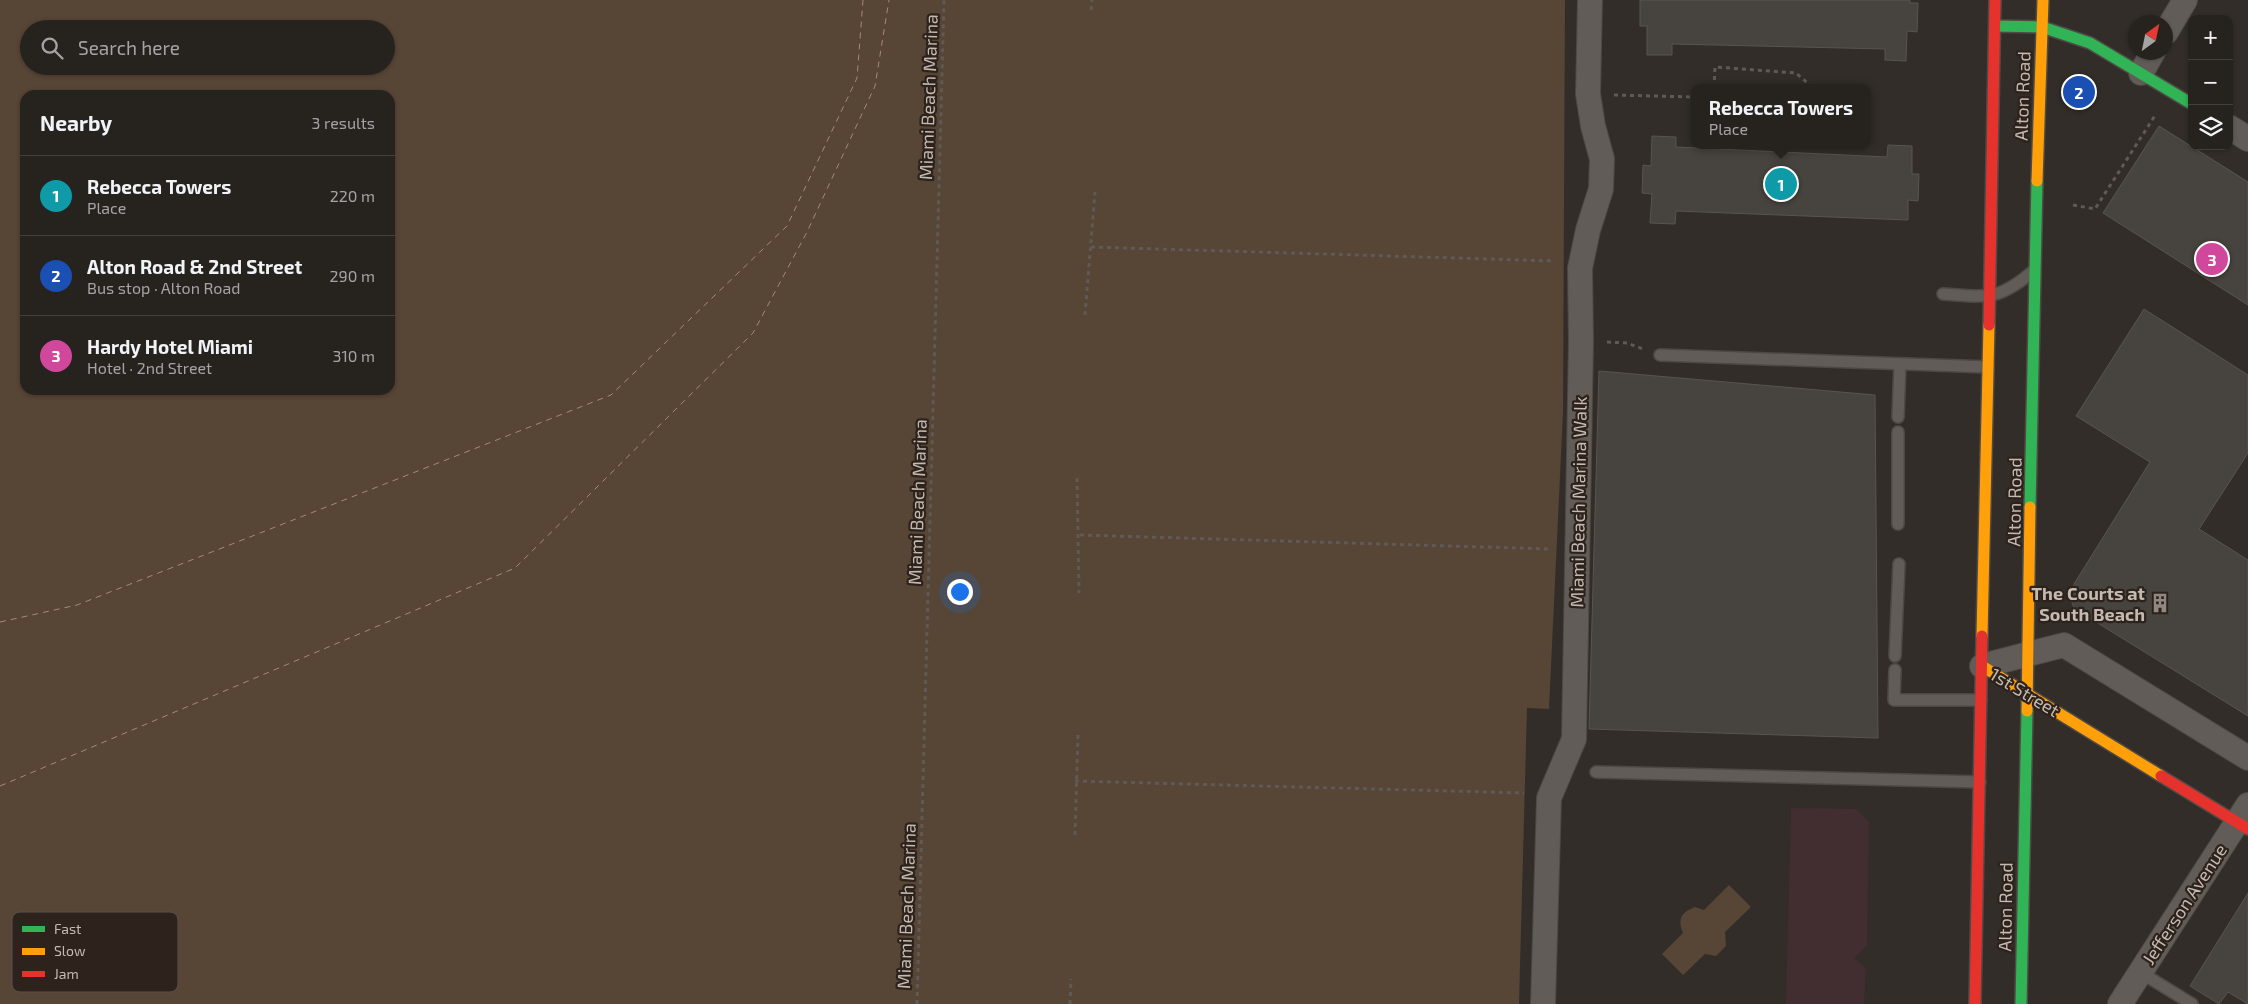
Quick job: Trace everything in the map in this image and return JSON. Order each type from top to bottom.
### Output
[{"type":"street","name":"Miami Beach Marina Walk","points":[[1543,1004],[1549,798],[1574,739],[1581,341],[1580,268],[1588,230],[1601,189],[1602,159],[1593,126],[1588,94],[1590,0]]},
{"type":"street","name":"Alton Road","points":[[1975,1004],[1995,0]]},
{"type":"street","name":"Alton Road","points":[[2021,1004],[2037,157],[2043,0]]},
{"type":"street","points":[[2173,20],[2185,0]]},
{"type":"street","points":[[1995,26],[2042,27],[2090,44],[2188,102]]},
{"type":"street","points":[[2141,73],[2148,60]]},
{"type":"street","points":[[2233,130],[2248,139]]},
{"type":"street","name":"1st Street","points":[[1982,666],[2064,645],[2247,754]]},
{"type":"street","name":"1st Street","points":[[1982,666],[2244,819]]},
{"type":"street","name":"Jefferson Avenue","points":[[2120,1004],[2244,819]]},
{"type":"lane","points":[[1943,294],[1990,297],[2015,287],[2036,270]]},
{"type":"lane","points":[[1660,355],[1988,367]]},
{"type":"lane","points":[[1898,417],[1900,364]]},
{"type":"lane","points":[[1898,432],[1898,524]]},
{"type":"lane","points":[[1894,656],[1899,564]]},
{"type":"lane","points":[[1894,670],[1894,700],[1981,700]]},
{"type":"lane","points":[[1596,772],[1980,782]]},
{"type":"lane","points":[[2140,972],[2192,1004]]},
{"type":"path","name":"Miami Beach Marina","points":[[917,1004],[944,0]]},
{"type":"path","points":[[1091,10],[1092,0]]},
{"type":"path","points":[[1714,84],[1715,67],[1796,73],[1809,84]]},
{"type":"path","points":[[1588,94],[1691,97]]},
{"type":"path","points":[[2073,205],[2095,209],[2157,113]]},
{"type":"path","points":[[1085,315],[1095,192]]},
{"type":"path","points":[[1091,247],[1562,262]]},
{"type":"path","points":[[1581,341],[1627,343],[1660,355]]},
{"type":"path","points":[[1077,478],[1080,535],[1079,593]]},
{"type":"path","points":[[1080,535],[1556,550]]},
{"type":"path","points":[[1075,835],[1075,781],[1078,733]]},
{"type":"path","points":[[1075,781],[1525,793]]},
{"type":"path","points":[[1070,1004],[1071,979]]},
{"type":"shaded area","points":[[0,0],[1565,0],[1563,413],[1549,709],[1527,708],[1519,1004],[0,1004]]},
{"type":"shaded area","points":[[1791,808],[1856,809],[1869,822],[1867,945],[1854,958],[1866,968],[1864,1004],[1786,1004]]},
{"type":"shaded area","points":[[1729,885],[1751,907],[1725,932],[1726,946],[1716,956],[1705,954],[1683,975],[1662,954],[1683,933],[1681,920],[1684,913],[1695,907],[1704,910]]},
{"type":"building","points":[[1640,0],[1910,0],[1910,3],[1918,3],[1917,32],[1907,31],[1906,61],[1885,60],[1885,49],[1672,44],[1672,55],[1647,55],[1647,26],[1640,26]]},
{"type":"building","points":[[2159,126],[2188,144],[2188,150],[2197,150],[2248,182],[2248,305],[2103,213]]},
{"type":"building","points":[[1652,136],[1676,137],[1676,147],[1691,149],[1887,157],[1888,145],[1912,146],[1912,174],[1919,174],[1918,201],[1908,200],[1908,220],[1676,211],[1675,224],[1650,223],[1652,194],[1642,193],[1643,165],[1651,166]]},
{"type":"building","points":[[2144,309],[2248,375],[2248,453],[2199,529],[2248,560],[2248,716],[2080,612],[2073,606],[2071,599],[2074,584],[2150,462],[2076,416]]},
{"type":"building","points":[[1599,371],[1875,395],[1878,738],[1589,729]]},
{"type":"building","points":[[2248,893],[2248,1004],[2228,992],[2219,1004],[2190,986]]},
{"type":"ferry route","points":[[0,622],[77,605],[611,395],[787,226],[857,78],[863,0]]},
{"type":"ferry route","points":[[0,786],[515,568],[753,333],[807,232],[875,86],[889,0]]},
{"type":"traffic: fast","points":[[1995,26],[2042,27],[2090,43],[2188,102]]},
{"type":"traffic: fast","points":[[2030,507],[2037,181]]},
{"type":"traffic: fast","points":[[2021,1004],[2027,711]]},
{"type":"traffic: slow","points":[[2037,181],[2043,0]]},
{"type":"traffic: slow","points":[[1982,636],[1989,325]]},
{"type":"traffic: slow","points":[[2027,711],[2030,507]]},
{"type":"traffic: slow","points":[[1982,666],[2161,776]]},
{"type":"traffic: jam","points":[[1989,325],[1995,0]]},
{"type":"traffic: jam","points":[[1975,1004],[1982,636]]},
{"type":"traffic: jam","points":[[2161,776],[2248,829]]},
{"type":"place","name":"Alton Road & 2nd Street","points":[[2079,92]]},
{"type":"place","name":"Rebecca Towers","points":[[1781,184]]},
{"type":"place","name":"Hardy Hotel Miami","points":[[2212,259]]},
{"type":"place","name":"The Courts at South Beach","points":[[2160,603]]}]
